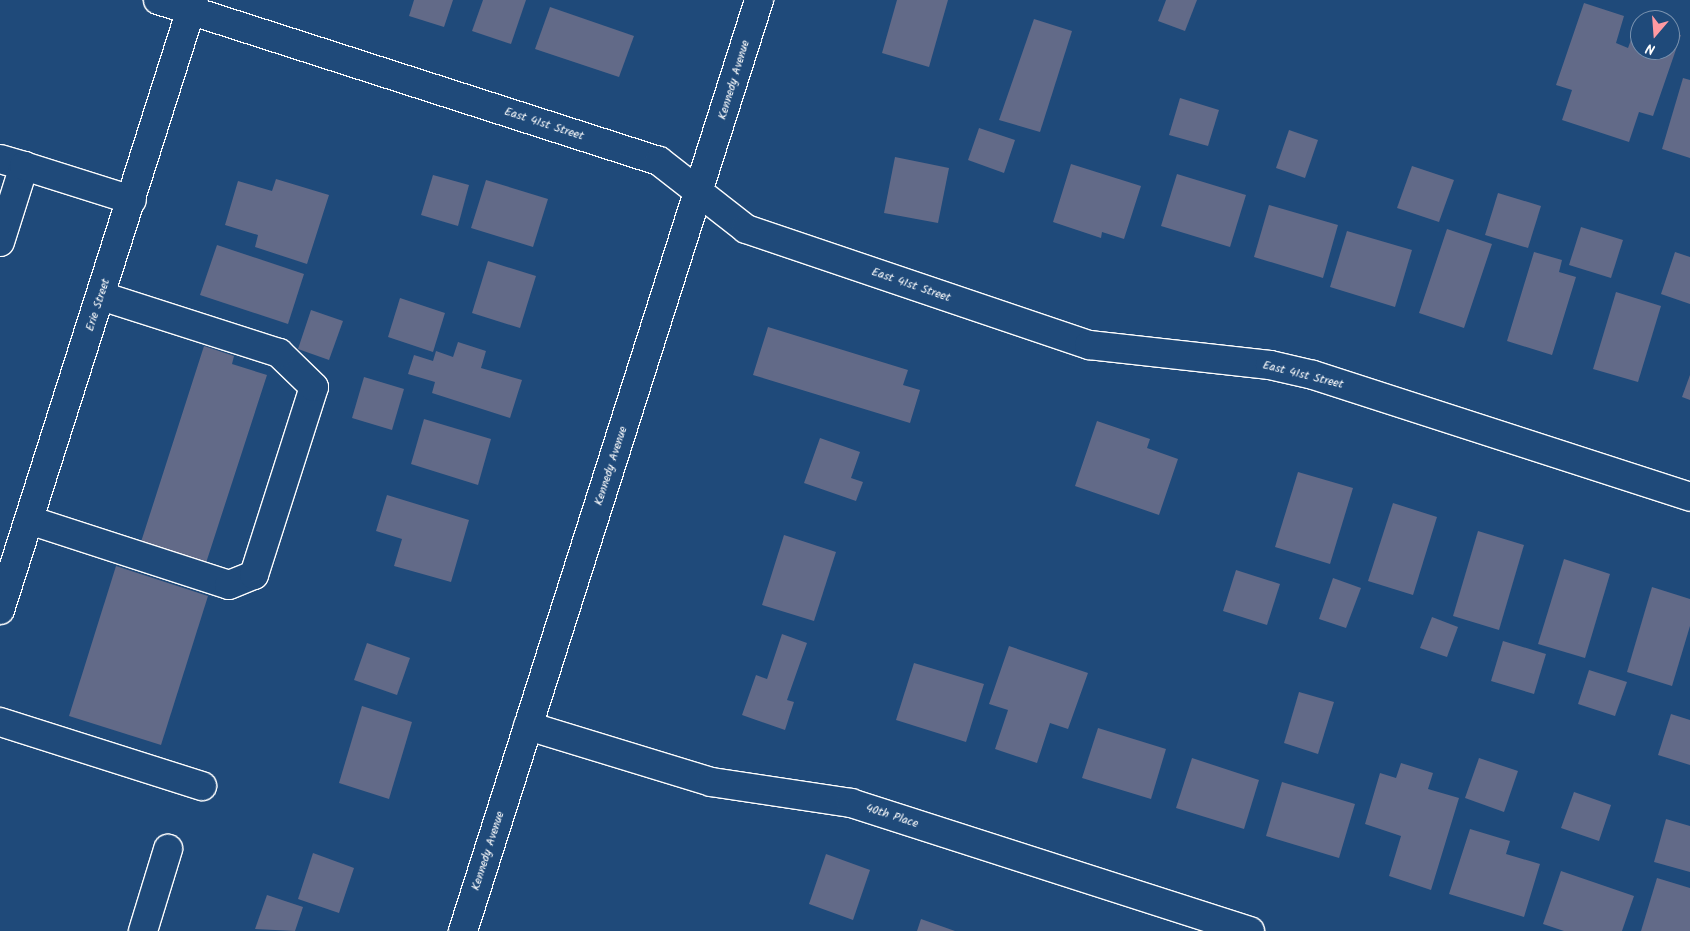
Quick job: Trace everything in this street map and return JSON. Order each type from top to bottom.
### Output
[{"type":"street","name":"East 41st Street","points":[[158,0],[192,6],[659,161],[698,194],[746,229],[1089,345],[1270,365],[1313,375],[1690,497]]},
{"type":"street","name":"Kennedy Avenue","points":[[463,931],[759,0]]},
{"type":"street","name":"Erie Street","points":[[0,610],[132,200],[192,6]]},
{"type":"street","points":[[0,242],[12,162],[132,200]]},
{"type":"street","points":[[29,520],[228,585],[254,575],[314,387],[279,353],[101,296]]},
{"type":"street","points":[[0,722],[202,786]]},
{"type":"street","name":"40th Place","points":[[528,726],[711,782],[851,802],[1250,931]]},
{"type":"street","points":[[142,931],[168,849]]},
{"type":"building","points":[[414,0],[453,0],[444,27],[409,16]]},
{"type":"building","points":[[483,0],[526,0],[511,44],[472,31]]},
{"type":"building","points":[[897,0],[948,0],[929,67],[882,53]]},
{"type":"building","points":[[1166,0],[1197,0],[1185,31],[1158,21]]},
{"type":"building","points":[[1584,3],[1624,16],[1616,43],[1628,48],[1630,43],[1630,60],[1672,60],[1653,116],[1639,112],[1629,142],[1562,120],[1572,90],[1556,85]]},
{"type":"building","points":[[550,7],[634,36],[619,77],[535,49]]},
{"type":"building","points":[[1034,19],[1072,31],[1040,132],[999,120]]},
{"type":"building","points":[[1683,78],[1690,80],[1690,158],[1662,149]]},
{"type":"building","points":[[1180,98],[1219,110],[1208,146],[1169,135]]},
{"type":"building","points":[[979,128],[1015,140],[1004,173],[968,160]]},
{"type":"building","points":[[1289,130],[1318,140],[1305,178],[1276,168]]},
{"type":"building","points":[[895,157],[949,168],[938,223],[884,213]]},
{"type":"building","points":[[1071,164],[1141,186],[1124,239],[1102,232],[1101,238],[1053,222]]},
{"type":"building","points":[[1412,166],[1454,180],[1439,222],[1397,208]]},
{"type":"building","points":[[1177,174],[1246,195],[1230,247],[1161,226]]},
{"type":"building","points":[[433,175],[469,185],[458,226],[421,215]]},
{"type":"building","points":[[276,179],[329,195],[307,264],[255,247],[258,235],[225,225],[238,181],[272,191]]},
{"type":"building","points":[[486,180],[548,199],[533,247],[471,228]]},
{"type":"building","points":[[1498,193],[1541,206],[1528,248],[1485,235]]},
{"type":"building","points":[[1269,205],[1338,225],[1323,278],[1254,257]]},
{"type":"building","points":[[1581,227],[1623,240],[1611,278],[1569,265]]},
{"type":"building","points":[[1447,229],[1492,244],[1464,328],[1419,313]]},
{"type":"building","points":[[1347,231],[1412,250],[1395,307],[1330,287]]},
{"type":"building","points":[[217,245],[304,274],[288,324],[200,295]]},
{"type":"building","points":[[1534,252],[1562,260],[1559,272],[1576,277],[1552,355],[1507,341]]},
{"type":"building","points":[[1675,252],[1690,257],[1690,304],[1661,294]]},
{"type":"building","points":[[488,261],[536,276],[520,328],[472,313]]},
{"type":"building","points":[[1616,292],[1661,306],[1638,382],[1593,369]]},
{"type":"building","points":[[400,298],[445,313],[433,352],[388,337]]},
{"type":"building","points":[[311,310],[343,321],[329,360],[298,349]]},
{"type":"building","points":[[768,327],[908,370],[903,385],[920,390],[910,423],[753,375]]},
{"type":"building","points":[[458,342],[486,351],[481,368],[522,380],[510,418],[432,393],[435,382],[408,374],[414,355],[433,361],[436,351],[453,357]]},
{"type":"building","points":[[204,346],[234,356],[232,364],[267,375],[206,563],[141,542]]},
{"type":"building","points":[[1690,375],[1690,400],[1682,397]]},
{"type":"building","points":[[364,377],[404,389],[392,430],[352,418]]},
{"type":"building","points":[[424,419],[491,439],[478,485],[411,464]]},
{"type":"building","points":[[1097,421],[1150,439],[1147,448],[1178,459],[1159,515],[1075,486]]},
{"type":"building","points":[[820,438],[860,452],[851,478],[863,482],[856,501],[804,483]]},
{"type":"building","points":[[1298,472],[1353,488],[1330,564],[1275,547]]},
{"type":"building","points":[[387,495],[469,520],[451,582],[394,566],[402,539],[376,531]]},
{"type":"building","points":[[1393,503],[1437,517],[1413,595],[1368,581]]},
{"type":"building","points":[[1478,531],[1524,545],[1499,630],[1453,616]]},
{"type":"building","points":[[784,535],[836,552],[814,621],[762,605]]},
{"type":"building","points":[[1564,559],[1610,574],[1585,658],[1538,644]]},
{"type":"building","points":[[116,566],[208,596],[161,745],[69,716]]},
{"type":"building","points":[[1236,570],[1280,584],[1267,625],[1223,611]]},
{"type":"building","points":[[1333,578],[1361,588],[1346,628],[1319,619]]},
{"type":"building","points":[[1652,587],[1690,599],[1690,626],[1672,686],[1627,672]]},
{"type":"building","points":[[1432,617],[1458,627],[1447,657],[1420,648]]},
{"type":"building","points":[[782,634],[807,643],[787,700],[794,702],[785,730],[742,715],[756,675],[767,679]]},
{"type":"building","points":[[1503,641],[1546,654],[1534,694],[1491,681]]},
{"type":"building","points":[[367,643],[410,658],[397,695],[354,680]]},
{"type":"building","points":[[1009,646],[1088,673],[1068,729],[1050,723],[1037,763],[995,749],[1008,710],[989,704]]},
{"type":"building","points":[[914,663],[984,684],[966,742],[896,720]]},
{"type":"building","points":[[1589,670],[1627,682],[1615,716],[1578,704]]},
{"type":"building","points":[[1299,692],[1334,702],[1318,754],[1284,743]]},
{"type":"building","points":[[362,706],[412,722],[389,799],[339,783]]},
{"type":"building","points":[[1671,714],[1690,720],[1690,765],[1658,755]]},
{"type":"building","points":[[1098,728],[1166,749],[1151,799],[1082,778]]},
{"type":"building","points":[[1192,758],[1259,780],[1244,829],[1176,808]]},
{"type":"building","points":[[1479,758],[1518,771],[1504,812],[1465,798]]},
{"type":"building","points":[[1401,763],[1433,773],[1428,789],[1459,798],[1431,890],[1389,876],[1401,836],[1365,824],[1380,773],[1396,778]]},
{"type":"building","points":[[1282,782],[1355,804],[1339,858],[1266,836]]},
{"type":"building","points":[[1574,792],[1611,805],[1599,841],[1561,828]]},
{"type":"building","points":[[1666,819],[1690,826],[1690,872],[1654,862]]},
{"type":"building","points":[[1470,829],[1510,841],[1506,854],[1540,864],[1524,917],[1449,894]]},
{"type":"building","points":[[313,853],[354,868],[339,913],[298,899]]},
{"type":"building","points":[[826,854],[870,870],[853,920],[809,904]]},
{"type":"building","points":[[1561,871],[1634,896],[1622,931],[1564,931],[1543,924]]},
{"type":"building","points":[[1657,878],[1690,888],[1690,931],[1641,931]]},
{"type":"building","points":[[267,895],[303,907],[295,931],[255,929]]},
{"type":"building","points":[[921,919],[955,931],[917,931]]}]
